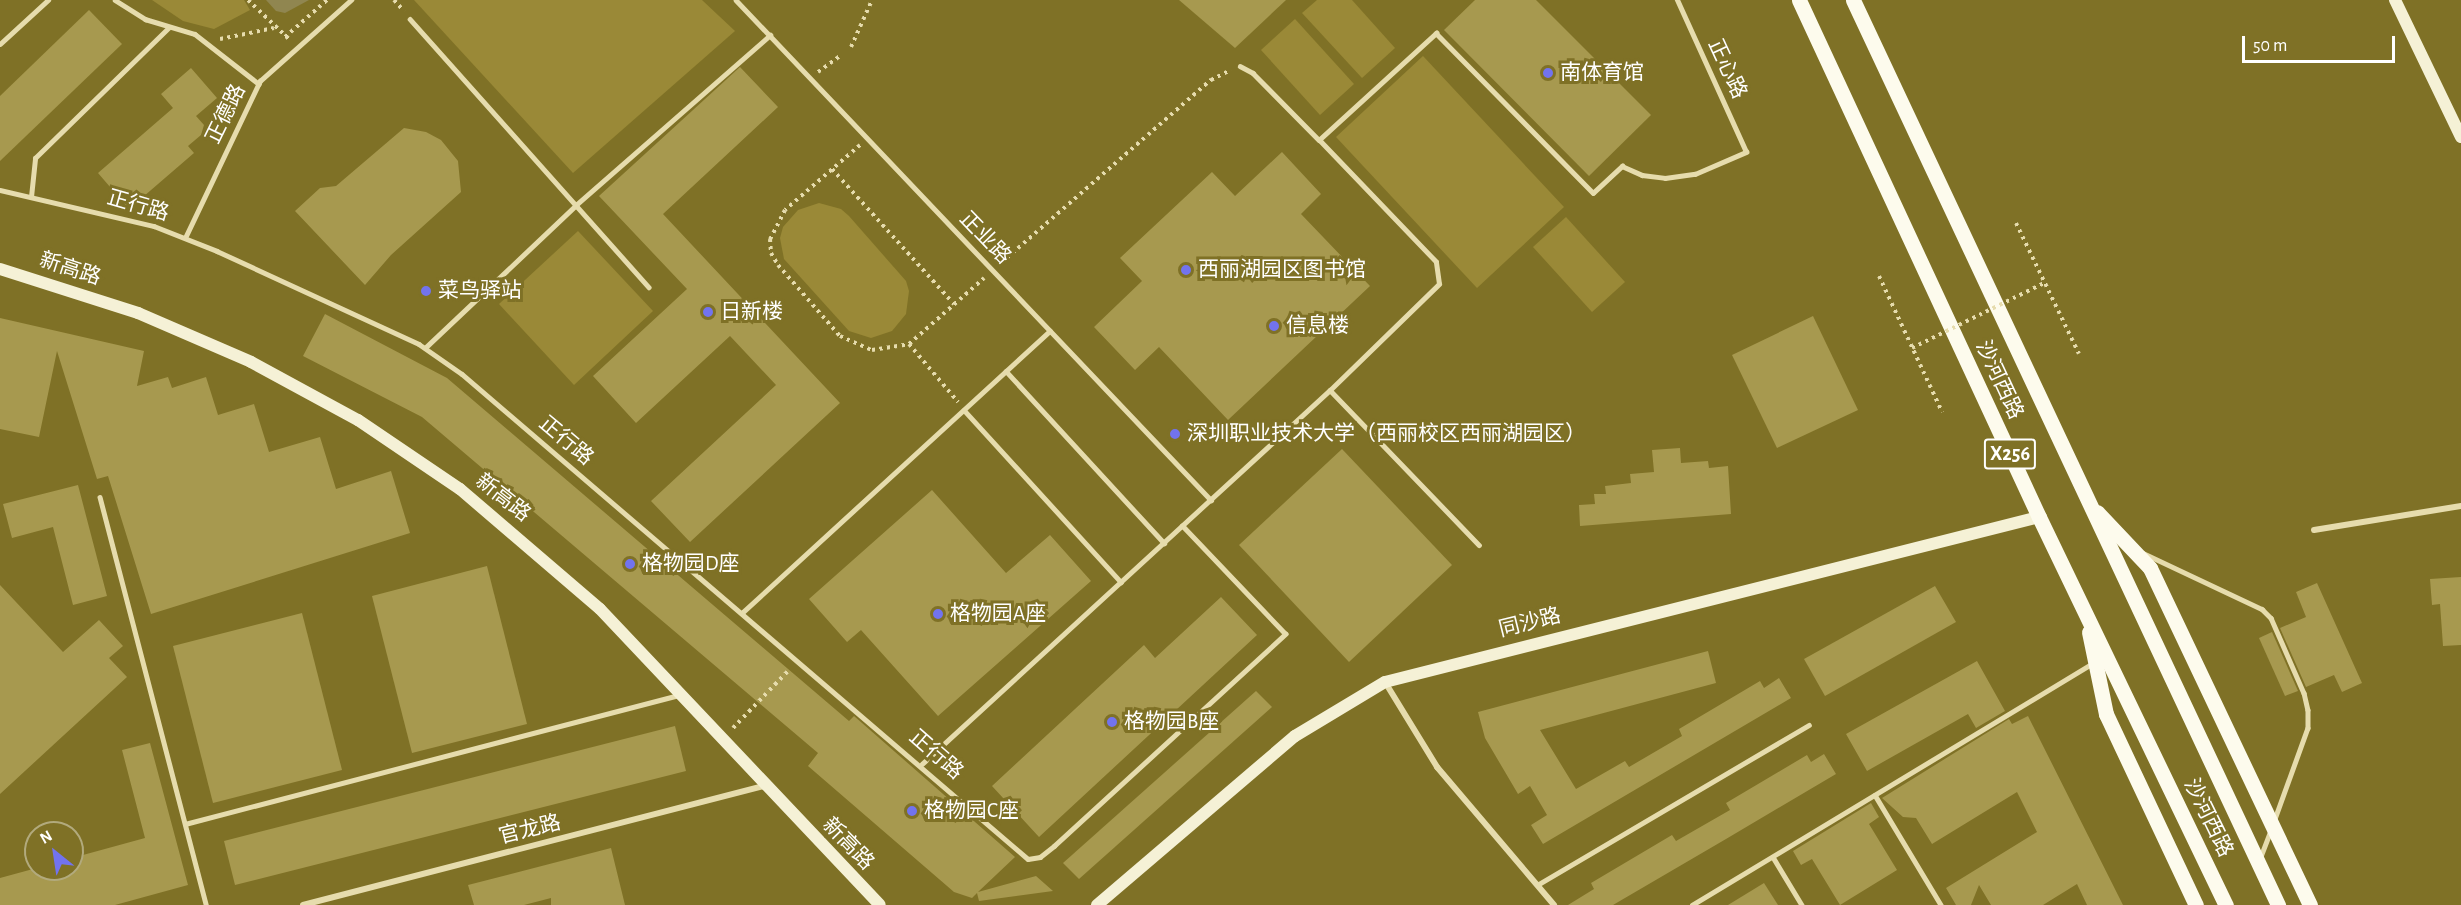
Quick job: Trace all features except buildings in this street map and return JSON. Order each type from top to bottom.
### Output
[{"type":"main road","name":"沙河西路","points":[[1799,0],[2039,517],[2226,905]]},
{"type":"main road","name":"沙河西路","points":[[1853,0],[2278,905]]},
{"type":"main road","points":[[2091,506],[2136,550],[2150,568],[2310,905]]},
{"type":"main road","points":[[2084,609],[2106,714],[2196,905]]},
{"type":"street","points":[[2395,0],[2461,137]]},
{"type":"street","name":"新高路","points":[[0,269],[80,292],[195,336],[358,420],[508,527],[600,609],[683,694],[721,740],[764,786],[880,905]]},
{"type":"street","points":[[2314,530],[2461,506]]},
{"type":"street","name":"同沙路","points":[[1097,905],[1295,736],[1385,682],[2039,517]]},
{"type":"street","points":[[1385,682],[1437,767],[1539,884],[1554,905]]},
{"type":"street","name":"官龙路","points":[[303,905],[764,786]]},
{"type":"lane","points":[[0,44],[48,0]]},
{"type":"lane","points":[[115,0],[168,28],[195,34],[259,84]]},
{"type":"lane","name":"正德路","points":[[185,238],[259,84],[351,0]]},
{"type":"lane","name":"正业路","points":[[736,0],[1211,500]]},
{"type":"lane","name":"正心路","points":[[1319,140],[1436,33],[1593,193],[1622,166],[1642,175],[1665,178],[1695,174],[1746,152],[1677,0]]},
{"type":"lane","points":[[410,19],[649,287]]},
{"type":"lane","points":[[31,197],[36,158],[168,28]]},
{"type":"lane","points":[[425,348],[576,205],[770,35]]},
{"type":"lane","points":[[922,764],[1330,390],[1433,292],[1441,277],[1436,262],[1253,73],[1240,66]]},
{"type":"lane","name":"正行路","points":[[0,190],[154,226],[425,348],[462,374],[743,612],[922,764],[1028,859],[1040,857],[1053,846],[1285,634],[1182,526]]},
{"type":"lane","points":[[743,612],[1050,331]]},
{"type":"lane","points":[[1006,371],[1164,543]]},
{"type":"lane","points":[[1330,390],[1479,545]]},
{"type":"lane","points":[[964,410],[1121,582]]},
{"type":"lane","points":[[100,497],[206,905]]},
{"type":"lane","points":[[2136,550],[2262,609],[2271,618],[2304,693],[2308,728],[2258,863]]},
{"type":"lane","points":[[1692,905],[2095,663]]},
{"type":"lane","points":[[185,824],[683,694]]},
{"type":"lane","points":[[1539,884],[1809,725]]},
{"type":"lane","points":[[1875,795],[1941,905]]},
{"type":"lane","points":[[1773,857],[1802,905]]},
{"type":"path","points":[[248,0],[274,28],[299,46]]},
{"type":"path","points":[[285,37],[327,0]]},
{"type":"path","points":[[850,47],[872,0]]},
{"type":"path","points":[[205,42],[274,28]]},
{"type":"path","points":[[811,78],[838,57]]},
{"type":"path","points":[[868,139],[785,210],[774,224],[771,253],[840,336],[872,350],[909,344],[1211,80],[1240,66]]},
{"type":"path","points":[[832,169],[954,304]]},
{"type":"path","points":[[2016,224],[2079,354]]},
{"type":"path","points":[[1879,276],[1942,412]]},
{"type":"path","points":[[1912,348],[2044,283]]},
{"type":"path","points":[[909,344],[964,410]]},
{"type":"path","points":[[721,740],[799,660]]},
{"type":"shaded area","points":[[152,0],[244,0],[250,10],[214,29],[183,21]]},
{"type":"shaded area","points":[[266,0],[309,0],[285,13],[276,11]]},
{"type":"shaded area","points":[[414,0],[702,0],[735,31],[573,173]]},
{"type":"shaded area","points":[[1317,0],[1352,0],[1395,48],[1362,78],[1302,13]]},
{"type":"shaded area","points":[[1295,19],[1354,84],[1320,115],[1261,50]]},
{"type":"shaded area","points":[[1423,56],[1564,207],[1477,288],[1336,137]]},
{"type":"shaded area","points":[[819,203],[841,209],[849,216],[906,281],[909,291],[906,314],[892,331],[871,338],[849,331],[784,259],[780,238],[783,227],[798,210]]},
{"type":"shaded area","points":[[1566,217],[1625,282],[1592,312],[1533,247]]},
{"type":"shaded area","points":[[578,231],[653,311],[574,385],[499,304]]},
{"type":"place","name":"南体育馆","points":[[1548,73]]},
{"type":"place","name":"西丽湖园区图书馆","points":[[1186,270]]},
{"type":"place","name":"菜鸟驿站","points":[[426,291]]},
{"type":"place","name":"日新楼","points":[[708,312]]},
{"type":"place","name":"信息楼","points":[[1274,326]]},
{"type":"place","name":"深圳职业技术大学（西丽校区西丽湖园区）","points":[[1175,434]]},
{"type":"place","name":"格物园D座","points":[[630,564]]},
{"type":"place","name":"格物园A座","points":[[938,614]]},
{"type":"place","name":"格物园B座","points":[[1112,722]]},
{"type":"place","name":"格物园C座","points":[[912,811]]}]
